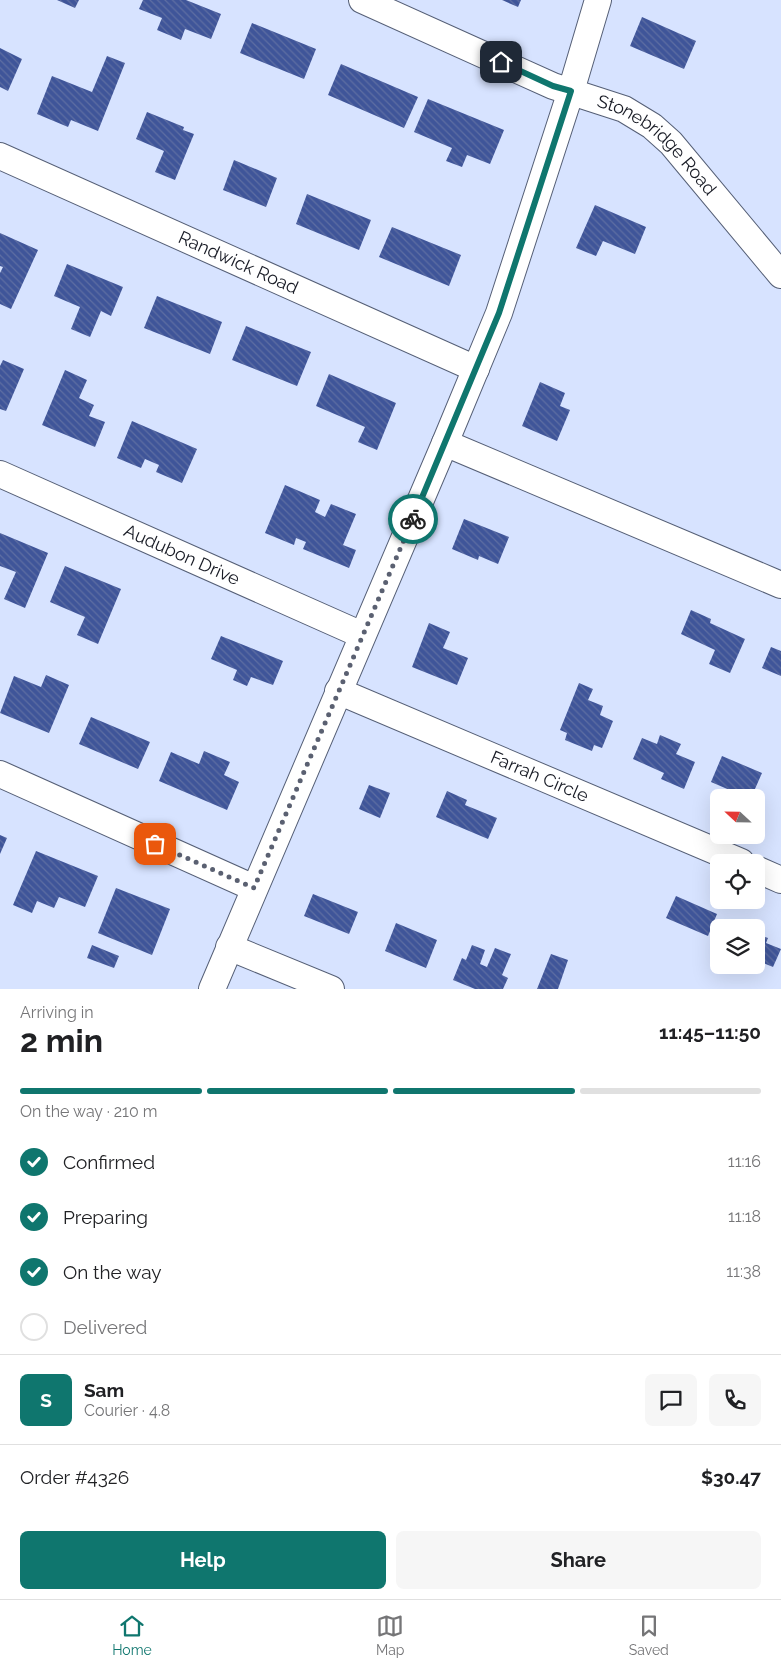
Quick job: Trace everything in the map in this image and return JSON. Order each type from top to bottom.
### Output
[{"type":"street","name":"Stonebridge Road","points":[[362,0],[553,86],[624,109],[652,126],[671,143],[781,275]]},
{"type":"street","points":[[212,989],[476,369],[515,265],[598,0]]},
{"type":"street","name":"Randwick Road","points":[[0,156],[476,369]]},
{"type":"street","points":[[445,444],[781,585]]},
{"type":"street","name":"Audubon Drive","points":[[0,474],[362,635]]},
{"type":"street","name":"Farrah Circle","points":[[338,691],[722,854]]},
{"type":"street","points":[[0,774],[254,888]]},
{"type":"street","points":[[765,873],[781,880]]},
{"type":"street","points":[[229,947],[330,989]]},
{"type":"building","points":[[57,0],[79,0],[75,8]]},
{"type":"building","points":[[143,0],[186,0],[221,14],[211,39],[185,29],[181,40],[157,30],[162,18],[139,9]]},
{"type":"building","points":[[502,0],[521,0],[518,7]]},
{"type":"building","points":[[642,17],[696,41],[684,69],[630,46]]},
{"type":"building","points":[[252,23],[316,49],[304,79],[240,53]]},
{"type":"building","points":[[0,48],[22,59],[8,91],[0,87]]},
{"type":"building","points":[[107,56],[125,63],[98,131],[71,120],[68,127],[37,114],[52,76],[92,92]]},
{"type":"building","points":[[341,64],[418,97],[404,128],[328,95]]},
{"type":"building","points":[[428,99],[504,130],[490,164],[467,155],[462,167],[446,161],[452,148],[414,132]]},
{"type":"building","points":[[147,112],[184,127],[183,130],[194,134],[175,180],[155,172],[164,151],[136,139]]},
{"type":"building","points":[[234,160],[277,178],[266,207],[223,190]]},
{"type":"building","points":[[307,194],[371,220],[359,250],[296,224]]},
{"type":"building","points":[[595,205],[646,227],[635,254],[603,241],[596,256],[576,248]]},
{"type":"building","points":[[392,227],[461,255],[449,286],[379,257]]},
{"type":"building","points":[[0,233],[38,250],[11,309],[0,304],[0,273],[3,267],[0,266]]},
{"type":"building","points":[[67,264],[123,287],[111,316],[101,311],[90,337],[71,329],[80,307],[54,296]]},
{"type":"building","points":[[157,296],[222,322],[210,354],[144,328]]},
{"type":"building","points":[[246,326],[311,352],[297,386],[232,360]]},
{"type":"building","points":[[3,360],[24,369],[6,411],[0,409],[0,366]]},
{"type":"building","points":[[65,370],[87,380],[79,398],[94,405],[89,416],[105,422],[95,447],[42,425]]},
{"type":"building","points":[[329,374],[396,403],[377,450],[358,442],[365,427],[316,406]]},
{"type":"building","points":[[540,382],[565,393],[560,406],[570,410],[557,441],[522,426]]},
{"type":"building","points":[[132,421],[197,449],[182,483],[156,472],[159,465],[145,459],[141,468],[117,458]]},
{"type":"building","points":[[285,485],[320,500],[315,512],[325,517],[331,504],[356,514],[343,545],[356,550],[349,568],[303,549],[306,542],[296,538],[294,545],[265,533]]},
{"type":"building","points":[[464,519],[509,537],[498,564],[479,556],[478,560],[452,549]]},
{"type":"building","points":[[0,533],[48,553],[25,608],[4,599],[16,572],[0,566]]},
{"type":"building","points":[[65,566],[121,589],[98,644],[77,635],[85,617],[50,602]]},
{"type":"building","points":[[691,610],[711,619],[710,623],[745,639],[730,673],[709,664],[715,650],[681,634]]},
{"type":"building","points":[[429,623],[450,632],[443,648],[468,658],[457,685],[412,667]]},
{"type":"building","points":[[221,636],[283,661],[273,685],[251,677],[247,686],[233,680],[237,670],[211,659]]},
{"type":"building","points":[[771,647],[781,651],[781,676],[762,668]]},
{"type":"building","points":[[46,675],[69,685],[49,733],[0,713],[14,676],[41,687]]},
{"type":"building","points":[[579,683],[593,689],[588,700],[603,706],[600,715],[613,721],[602,748],[594,745],[592,751],[565,740],[567,733],[560,730]]},
{"type":"building","points":[[91,717],[150,742],[138,769],[79,744]]},
{"type":"building","points":[[660,735],[681,744],[676,754],[695,762],[684,789],[661,779],[664,773],[633,759],[642,738],[657,744]]},
{"type":"building","points":[[204,751],[230,762],[224,775],[239,782],[227,810],[159,781],[171,752],[199,764]]},
{"type":"building","points":[[722,756],[762,773],[755,789],[727,789],[711,782]]},
{"type":"building","points":[[369,785],[390,793],[380,818],[359,809]]},
{"type":"building","points":[[447,791],[467,800],[465,805],[497,818],[488,839],[436,817]]},
{"type":"building","points":[[0,835],[7,838],[0,854]]},
{"type":"building","points":[[36,851],[98,876],[85,907],[59,897],[54,908],[37,901],[32,913],[13,905]]},
{"type":"building","points":[[116,888],[170,909],[152,955],[98,933]]},
{"type":"building","points":[[313,894],[358,912],[349,934],[304,916]]},
{"type":"building","points":[[676,896],[717,914],[715,919],[710,919],[708,936],[666,918]]},
{"type":"building","points":[[396,923],[437,940],[426,968],[385,951]]},
{"type":"building","points":[[765,937],[768,938],[766,943],[781,949],[773,967],[765,964]]},
{"type":"building","points":[[92,945],[119,956],[114,968],[87,958]]},
{"type":"building","points":[[472,945],[485,950],[480,964],[487,967],[495,948],[511,954],[502,975],[508,978],[503,989],[475,989],[453,980],[462,958],[466,960]]},
{"type":"building","points":[[551,954],[568,960],[558,989],[537,989]]},
{"type":"way so far","points":[[155,844],[254,888],[413,519]]},
{"type":"route","points":[[413,519],[499,313],[571,91],[553,86],[501,62]]}]
